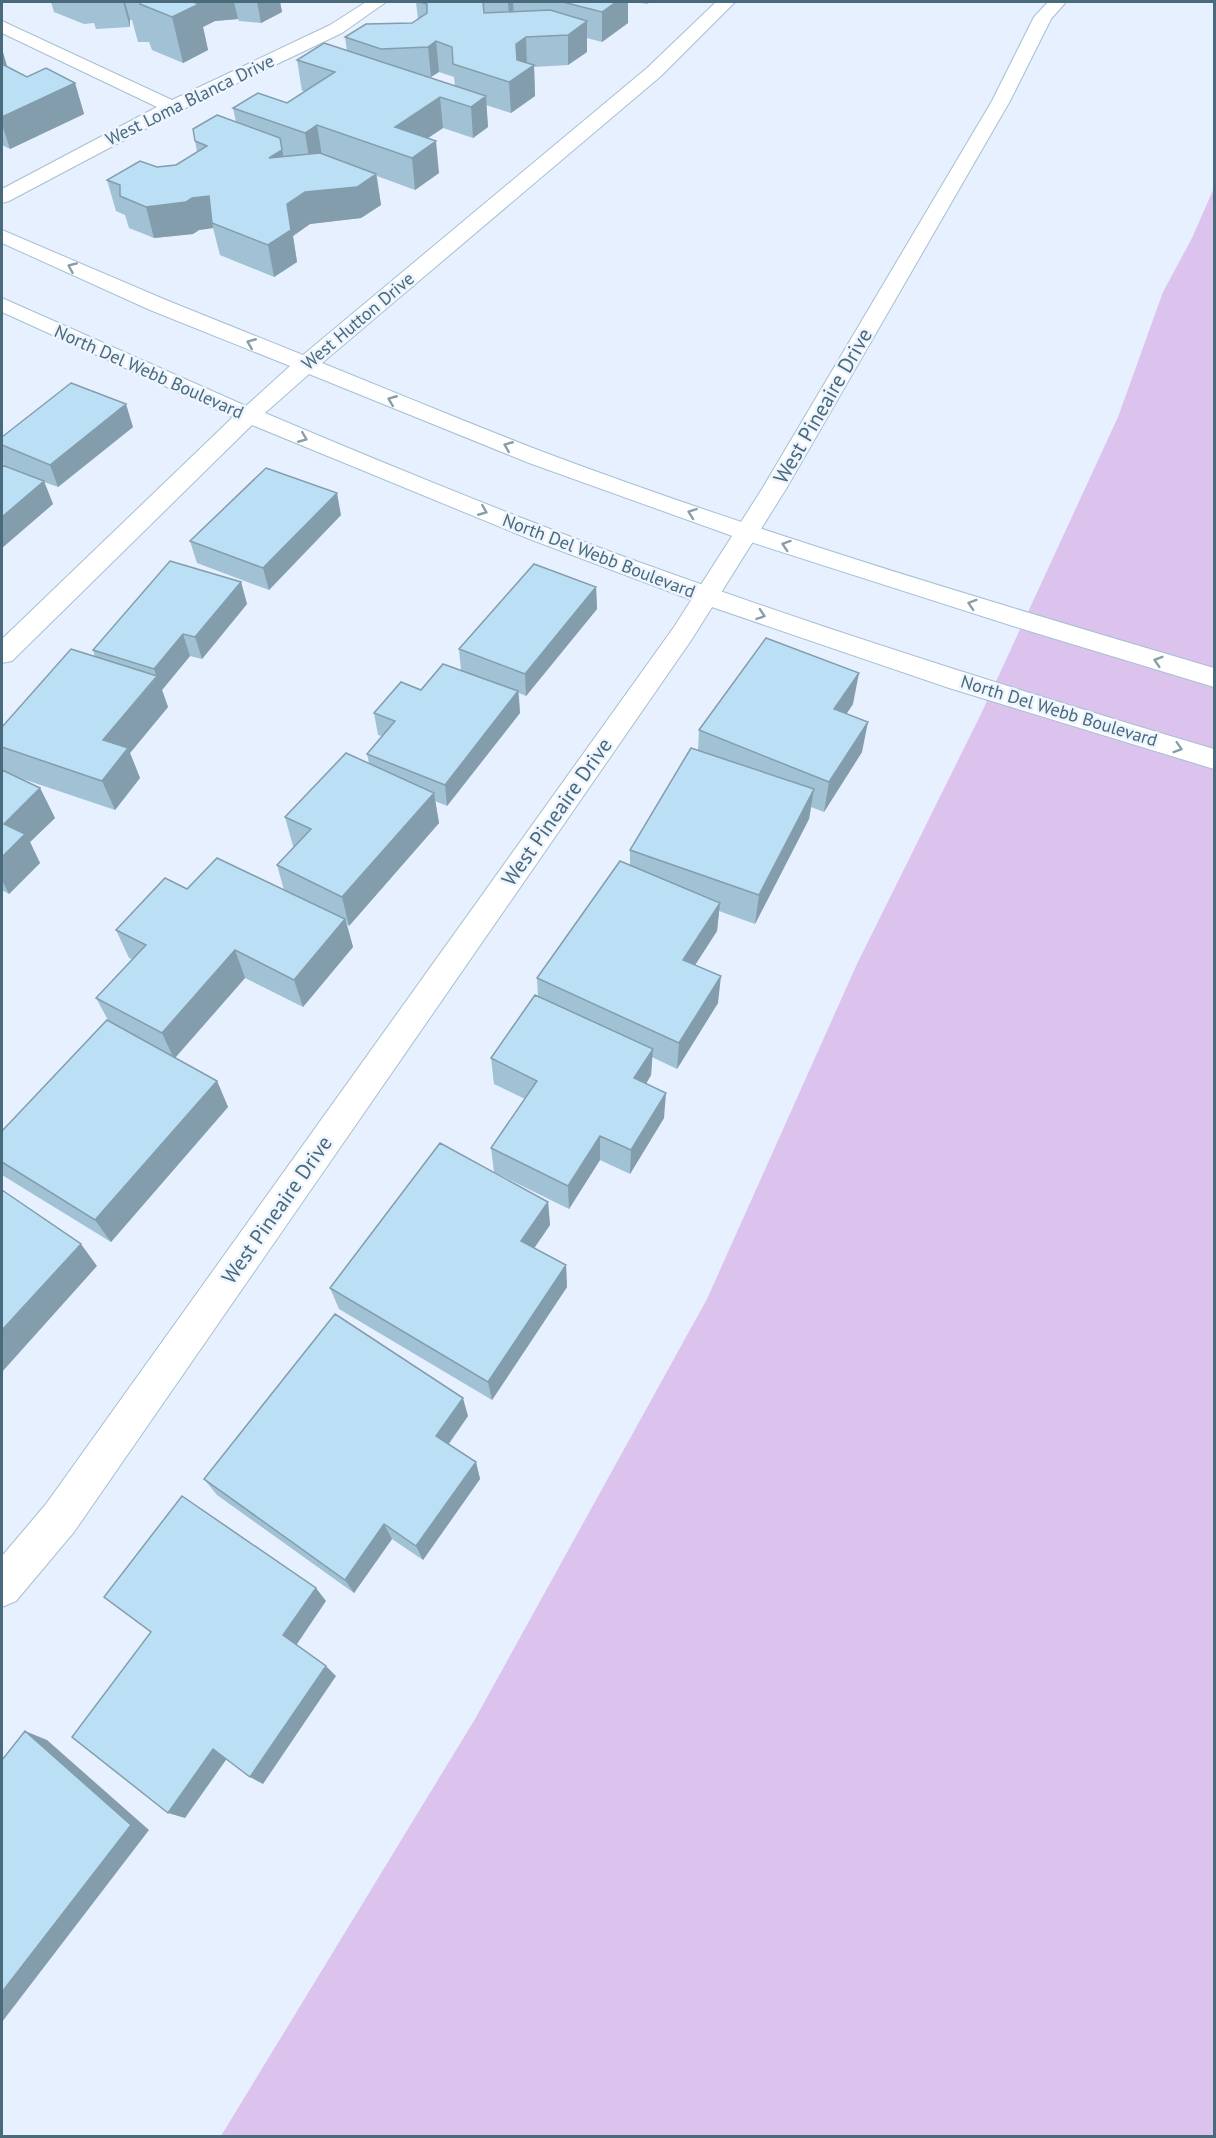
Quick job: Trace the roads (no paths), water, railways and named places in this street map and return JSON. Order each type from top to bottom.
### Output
[{"type":"street","name":"West Loma Blanca Drive","points":[[2,197],[172,107],[336,28],[377,2]]},
{"type":"street","name":"West Hutton Drive","points":[[2,654],[248,416],[654,72],[726,2]]},
{"type":"street","name":"West Pineaire Drive","points":[[2,1587],[60,1518],[683,633],[774,489],[1001,101],[1043,17],[1057,2]]},
{"type":"street","points":[[2,26],[172,107]]},
{"type":"street","points":[[2,236],[158,305],[538,458],[747,532],[1025,621],[1215,678]]},
{"type":"street","name":"North Del Webb Boulevard","points":[[2,304],[95,350],[248,416],[488,513],[706,596],[986,690],[1215,759]]}]
